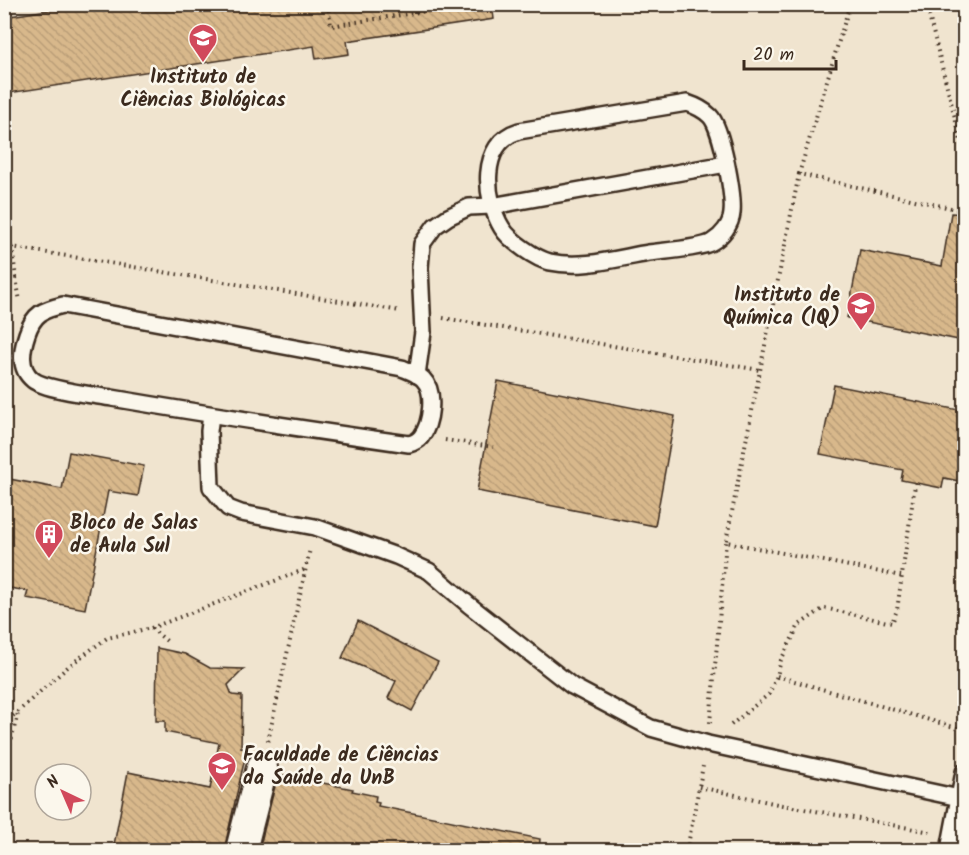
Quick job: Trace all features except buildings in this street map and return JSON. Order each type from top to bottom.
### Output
[{"type":"street","points":[[241,850],[262,768]]},
{"type":"lane","points":[[687,103],[698,106],[712,118],[719,133],[726,164],[732,213],[729,225],[711,243],[582,264],[549,262],[518,245],[503,229],[492,206],[489,165],[503,138],[519,131],[687,103]]},
{"type":"lane","points":[[417,375],[423,332],[420,268],[422,244],[435,226],[447,217],[469,207],[492,206],[726,164]]},
{"type":"lane","points":[[63,305],[402,368],[423,379],[430,389],[430,411],[421,437],[409,444],[212,415],[59,389],[33,380],[23,368],[22,350],[31,322],[43,310],[63,305]]},
{"type":"lane","points":[[212,415],[209,431],[211,487],[228,508],[241,513],[315,527],[396,556],[429,571],[572,686],[651,728],[708,744],[962,798]]},
{"type":"lane","points":[[951,843],[962,798],[964,772]]},
{"type":"path","points":[[328,4],[331,26],[470,4]]},
{"type":"path","points":[[687,850],[708,744],[726,542],[799,174],[850,4]]},
{"type":"path","points":[[926,4],[964,153]]},
{"type":"path","points":[[799,174],[964,211]]},
{"type":"path","points":[[16,278],[12,247],[760,370]]},
{"type":"path","points":[[708,744],[769,694],[781,660],[799,625],[824,608],[892,623],[897,610],[916,478]]},
{"type":"path","points":[[262,768],[315,527]]},
{"type":"path","points":[[726,542],[901,576]]},
{"type":"path","points":[[4,724],[70,665],[107,638],[150,628],[306,569]]},
{"type":"path","points":[[150,628],[169,643]]},
{"type":"path","points":[[777,676],[964,730]]},
{"type":"path","points":[[4,768],[18,712]]},
{"type":"path","points":[[699,787],[951,843]]},
{"type":"shaded area","points":[[5,5],[964,5],[964,850],[5,850]]},
{"type":"place","name":"Instituto de Ciências Biológicas","points":[[203,64]]},
{"type":"place","name":"Instituto de Química (IQ)","points":[[861,332]]},
{"type":"place","name":"Bloco de Salas de Aula Sul","points":[[49,560]]},
{"type":"place","name":"Faculdade de Ciências da Saúde da UnB","points":[[222,792]]}]
